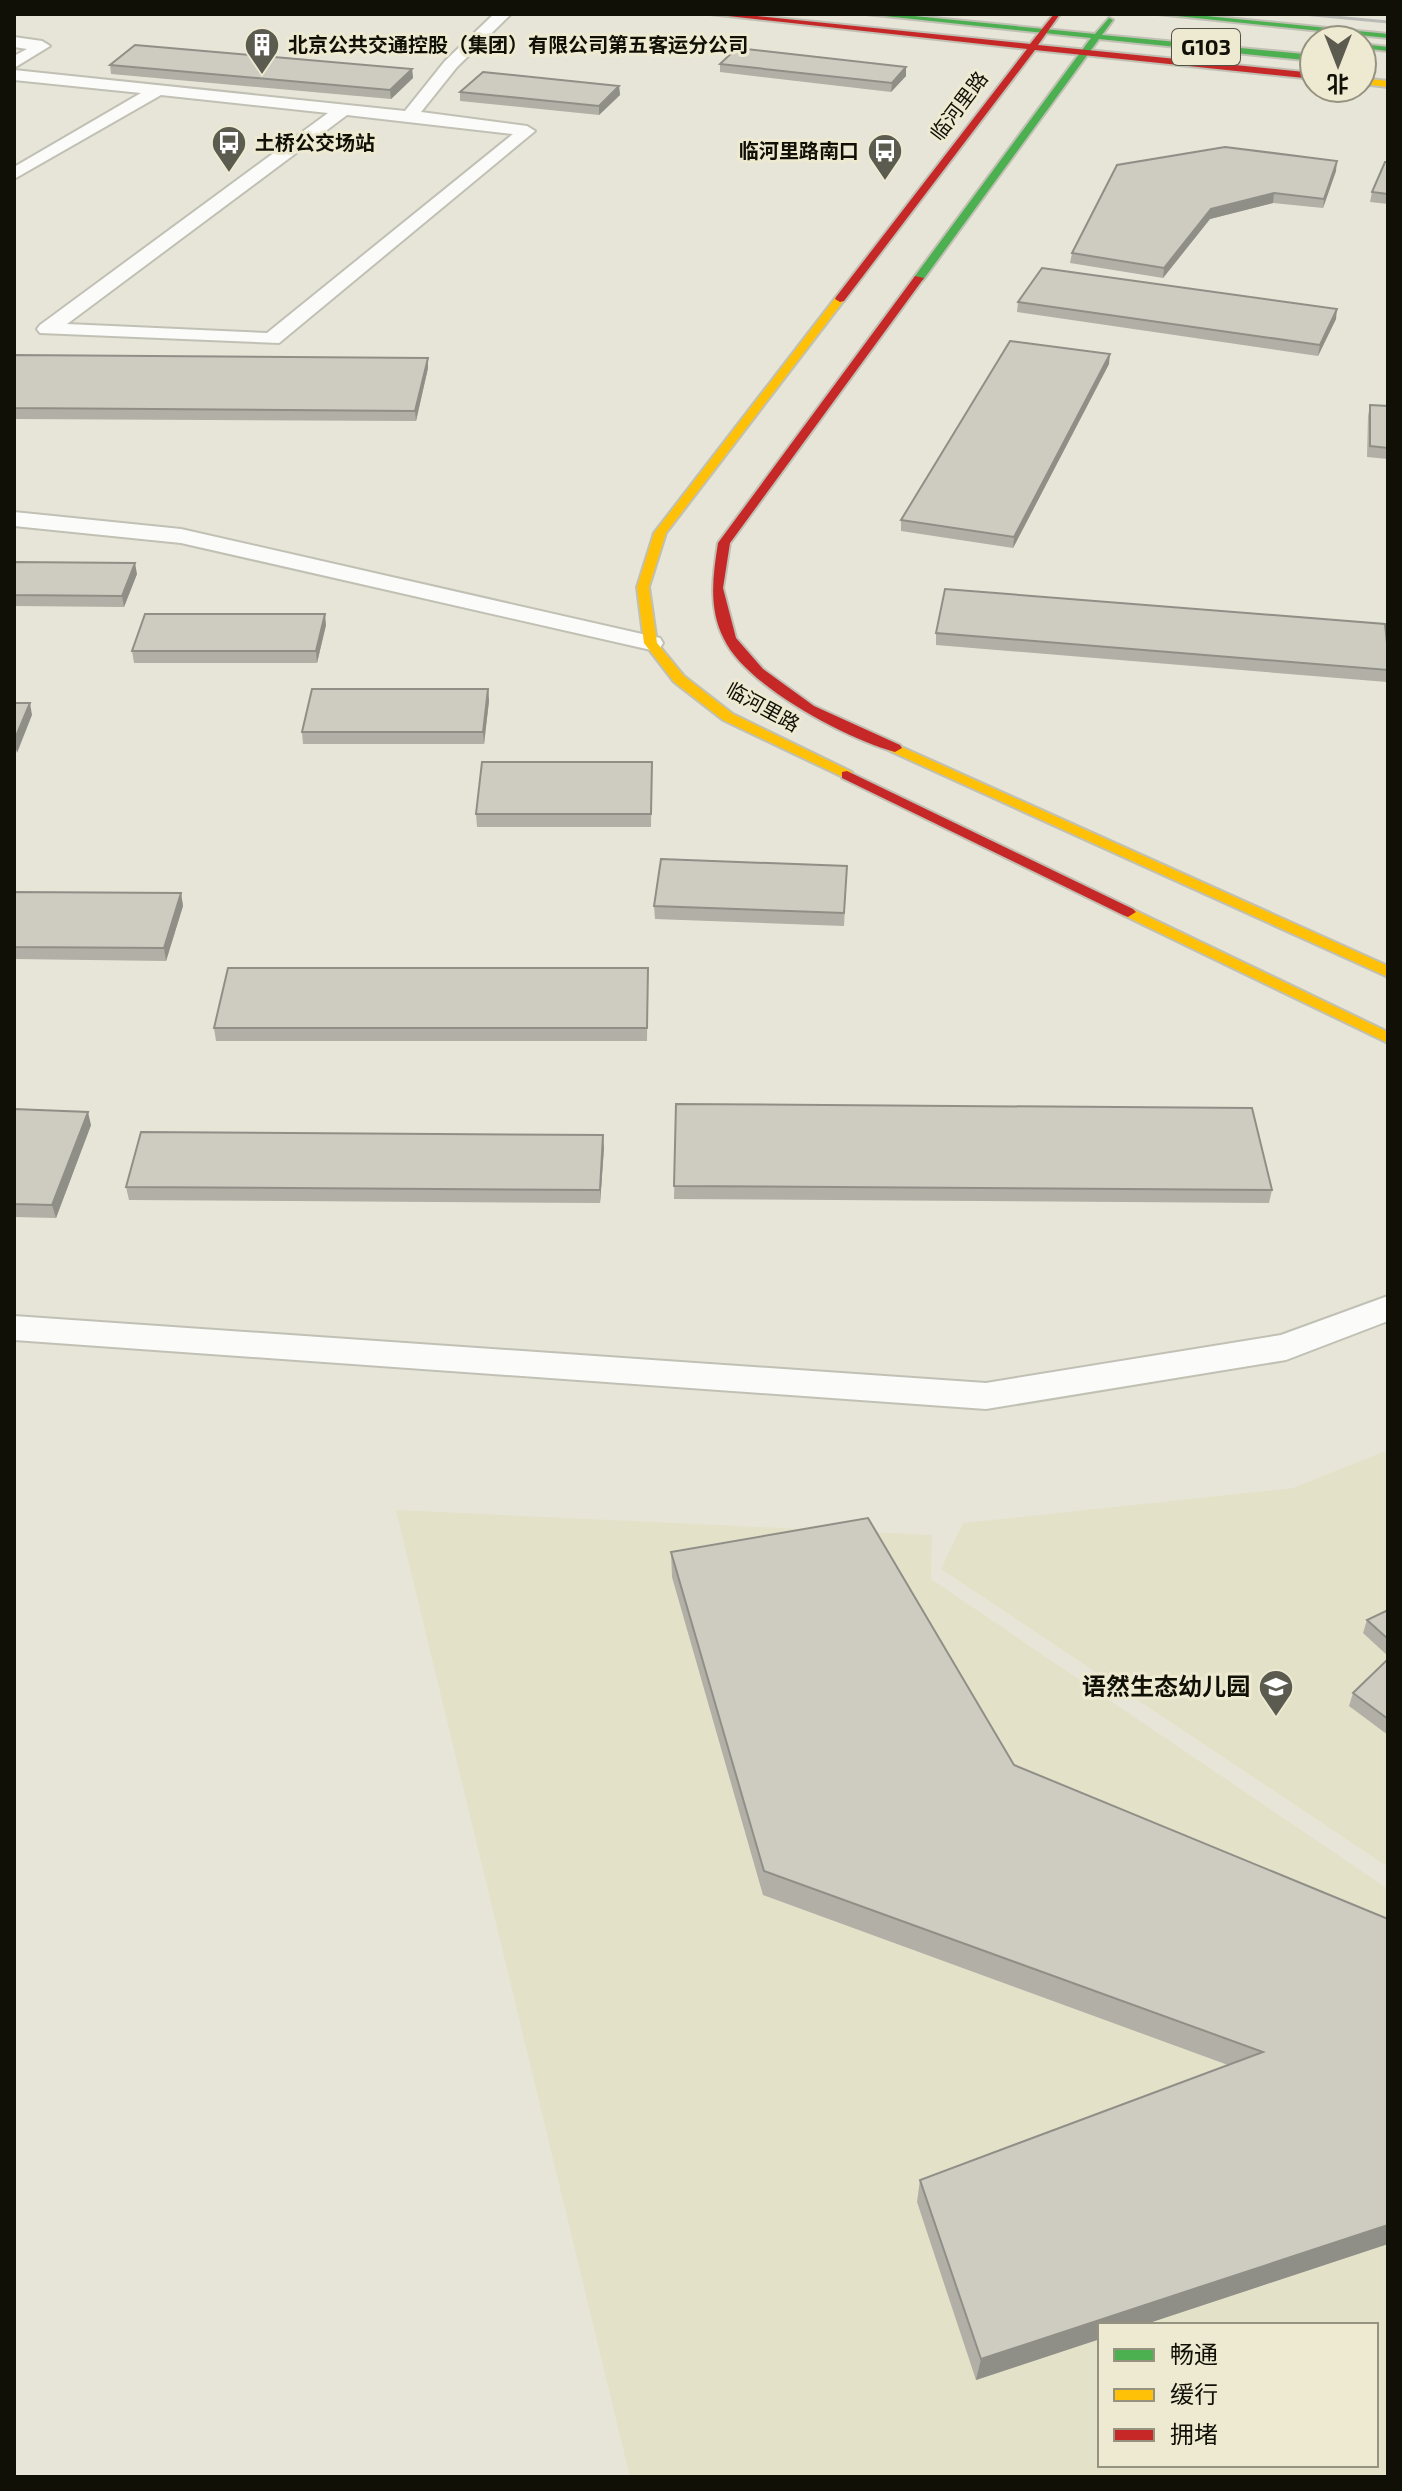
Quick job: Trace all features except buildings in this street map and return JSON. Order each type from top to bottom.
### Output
[{"type":"main road","points":[[714,14],[1298,74]]},
{"type":"main road","name":"G103","points":[[870,14],[1045,22],[1097,37],[1298,56]]},
{"type":"main road","points":[[1162,14],[1388,36]]},
{"type":"main road","name":"G103","points":[[1045,22],[1057,15],[1298,40]]},
{"type":"main road","name":"临河里路","points":[[1109,20],[724,543],[717,588],[730,639],[758,672],[809,709],[1388,972]]},
{"type":"main road","name":"临河里路","points":[[1045,22],[1031,47],[660,533],[643,587],[651,643],[679,679],[728,717],[1388,1038]]},
{"type":"lane","points":[[409,116],[451,64],[503,14]]},
{"type":"lane","points":[[14,42],[42,46],[14,63]]},
{"type":"lane","points":[[14,75],[160,89],[409,116],[527,131],[272,339],[47,329],[344,109]]},
{"type":"lane","points":[[14,174],[160,89]]},
{"type":"lane","points":[[14,519],[181,536],[651,643]]},
{"type":"lane","points":[[14,1328],[986,1396],[1286,1347],[1388,1308]]},
{"type":"shaded area","name":"语然生态幼儿园","points":[[1388,1450],[1388,1867],[941,1569],[963,1523],[1293,1488]]},
{"type":"shaded area","points":[[396,1510],[932,1535],[931,1579],[1388,1889],[1388,2477],[630,2477]]},
{"type":"railway","points":[[1303,14],[1388,22]]},
{"type":"traffic: fast","points":[[870,14],[1298,56]]},
{"type":"traffic: fast","points":[[1162,14],[1388,36]]},
{"type":"traffic: fast","points":[[919,278],[1109,20]]},
{"type":"traffic: fast","points":[[1378,48],[1388,49]]},
{"type":"traffic: slow","points":[[1378,83],[1388,84]]},
{"type":"traffic: slow","points":[[840,299],[660,533],[643,587],[651,643],[679,679],[728,717],[847,775]]},
{"type":"traffic: slow","points":[[895,748],[1388,972]]},
{"type":"traffic: slow","points":[[1128,912],[1388,1038]]},
{"type":"traffic: jam","points":[[714,14],[1298,74]]},
{"type":"traffic: jam","points":[[840,299],[1057,15]]},
{"type":"traffic: jam","points":[[895,748],[809,709],[758,672],[730,639],[717,588],[724,543],[919,278]]},
{"type":"traffic: jam","points":[[847,775],[1128,912]]},
{"type":"place","name":"北京公共交通控股（集团）有限公司第五客运分公司","points":[[262,76]]},
{"type":"place","name":"土桥公交场站","points":[[229,174]]},
{"type":"place","name":"临河里路南口","points":[[885,182]]},
{"type":"place","name":"语然生态幼儿园","points":[[1276,1718]]}]
